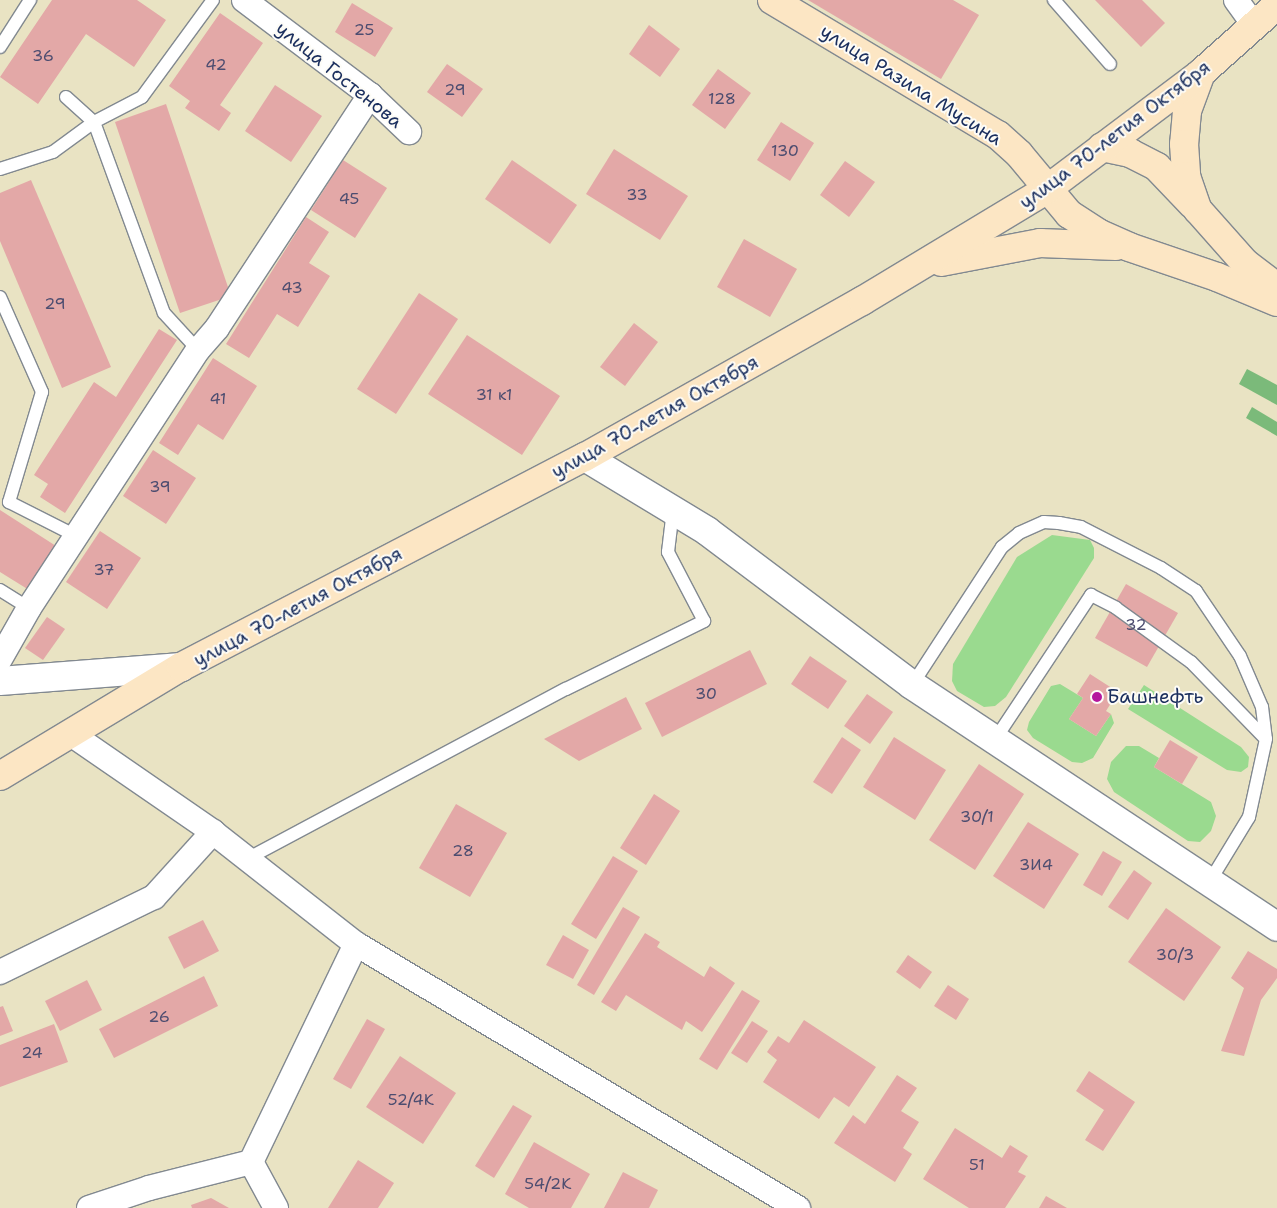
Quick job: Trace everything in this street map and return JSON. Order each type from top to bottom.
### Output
[{"type":"main road","name":"улица Разила Мусина","points":[[772,0],[998,135],[1019,154],[1046,190],[1069,214],[1129,247],[1217,277],[1277,302]]},
{"type":"main road","name":"улица 70-летия Октября","points":[[5,768],[71,734],[181,667],[585,457],[922,265],[1046,190],[1201,73],[1277,5]]},
{"type":"main road","points":[[1198,210],[1186,176],[1184,144],[1187,111],[1201,73]]},
{"type":"main road","points":[[1102,147],[1130,153],[1157,167],[1245,264],[1277,287]]},
{"type":"main road","points":[[922,265],[1040,243],[1129,247]]},
{"type":"street","name":"улица Гостенова","points":[[244,0],[370,95],[409,132]]},
{"type":"street","points":[[1236,0],[1255,26]]},
{"type":"street","points":[[0,659],[28,608],[198,350],[217,328],[370,95]]},
{"type":"street","points":[[585,457],[708,531],[912,685],[996,738],[1277,927]]},
{"type":"street","points":[[0,681],[181,667]]},
{"type":"street","points":[[71,734],[213,832],[356,944],[798,1208]]},
{"type":"street","points":[[0,972],[154,897],[213,832]]},
{"type":"street","points":[[89,1208],[149,1188],[251,1162],[356,944]]},
{"type":"street","points":[[251,1162],[276,1208]]},
{"type":"lane","points":[[0,47],[30,0]]},
{"type":"lane","points":[[0,169],[53,152],[94,122],[142,97],[213,0]]},
{"type":"lane","points":[[1054,0],[1110,64]]},
{"type":"lane","points":[[66,97],[94,122],[164,313],[198,350]]},
{"type":"lane","points":[[0,297],[42,392],[9,502],[76,536]]},
{"type":"lane","points":[[247,859],[566,690],[704,621],[668,552],[673,510]]},
{"type":"lane","points":[[912,685],[1002,548],[1019,533],[1044,522],[1059,522],[1081,526],[1161,568],[1196,591],[1240,656],[1262,707],[1266,739],[1249,817],[1210,881]]},
{"type":"lane","points":[[0,590],[28,608]]},
{"type":"lane","points":[[996,738],[1091,595],[1116,608],[1191,662],[1266,739]]},
{"type":"green space","points":[[1247,369],[1277,385],[1277,405],[1239,384]]},
{"type":"green space","points":[[1252,407],[1277,422],[1277,436],[1246,418]]},
{"type":"green space","points":[[1052,535],[1090,540],[1094,548],[1094,558],[1006,697],[995,706],[984,707],[957,691],[952,681],[953,664],[1017,557]]},
{"type":"green space","points":[[1060,684],[1083,698],[1069,719],[1096,736],[1111,714],[1114,723],[1093,758],[1082,763],[1072,762],[1033,738],[1027,730],[1029,722],[1051,686]]},
{"type":"green space","points":[[1144,685],[1241,747],[1249,757],[1248,767],[1241,772],[1227,770],[1128,709]]},
{"type":"green space","points":[[1126,746],[1139,746],[1159,758],[1154,767],[1211,802],[1216,816],[1211,831],[1200,842],[1188,841],[1114,792],[1107,779],[1111,762]]},
{"type":"building","points":[[52,0],[137,0],[166,20],[134,67],[86,34],[38,104],[0,77]]},
{"type":"building","points":[[808,0],[953,0],[979,15],[941,79]]},
{"type":"building","points":[[1095,0],[1142,0],[1165,23],[1141,47]]},
{"type":"building","points":[[352,3],[393,28],[375,57],[335,32]]},
{"type":"building","points":[[220,13],[263,43],[220,105],[231,113],[219,131],[185,108],[190,101],[169,86]]},
{"type":"building","points":[[649,25],[680,49],[660,77],[629,54]]},
{"type":"building","points":[[447,64],[483,89],[462,117],[427,92]]},
{"type":"building","points":[[718,69],[751,93],[725,129],[692,105]]},
{"type":"building","points":[[275,85],[322,116],[291,162],[245,131]]},
{"type":"building","points":[[166,104],[231,296],[180,313],[115,122]]},
{"type":"building","points":[[781,122],[814,143],[790,181],[757,160]]},
{"type":"building","points":[[614,149],[688,196],[660,240],[586,194]]},
{"type":"building","points":[[343,160],[387,188],[355,238],[311,210]]},
{"type":"building","points":[[512,160],[577,205],[550,244],[485,199]]},
{"type":"building","points":[[845,161],[875,182],[849,217],[820,195]]},
{"type":"building","points":[[31,180],[111,367],[62,388],[0,241],[0,193]]},
{"type":"building","points":[[306,217],[329,232],[309,263],[330,276],[298,327],[277,314],[249,358],[226,344]]},
{"type":"building","points":[[744,239],[797,269],[770,317],[717,287]]},
{"type":"building","points":[[419,293],[458,319],[396,414],[357,389]]},
{"type":"building","points":[[634,323],[658,342],[625,386],[600,367]]},
{"type":"building","points":[[159,329],[177,340],[65,513],[40,497],[48,484],[34,475],[94,382],[116,397]]},
{"type":"building","points":[[467,335],[560,396],[522,455],[428,394]]},
{"type":"building","points":[[213,358],[257,386],[223,440],[198,424],[178,455],[159,443]]},
{"type":"building","points":[[153,450],[196,478],[166,524],[123,496]]},
{"type":"building","points":[[0,510],[56,546],[29,590],[0,572]]},
{"type":"building","points":[[100,531],[141,558],[107,609],[66,582]]},
{"type":"building","points":[[1126,584],[1178,613],[1147,667],[1095,638]]},
{"type":"building","points":[[47,617],[65,629],[43,660],[25,648]]},
{"type":"building","points":[[750,650],[767,684],[662,737],[645,703]]},
{"type":"building","points":[[810,656],[847,681],[828,709],[791,684]]},
{"type":"building","points":[[1090,674],[1118,692],[1106,711],[1111,714],[1096,736],[1069,719],[1083,698],[1077,694]]},
{"type":"building","points":[[867,694],[893,712],[870,744],[844,726]]},
{"type":"building","points":[[626,697],[642,729],[579,761],[544,739]]},
{"type":"building","points":[[842,737],[861,750],[832,794],[813,782]]},
{"type":"building","points":[[894,737],[946,770],[915,820],[863,787]]},
{"type":"building","points":[[1170,740],[1198,757],[1182,784],[1154,767]]},
{"type":"building","points":[[979,764],[1024,794],[975,870],[929,840]]},
{"type":"building","points":[[654,794],[680,811],[646,865],[620,848]]},
{"type":"building","points":[[456,804],[507,833],[470,897],[419,868]]},
{"type":"building","points":[[1028,822],[1079,854],[1044,909],[993,876]]},
{"type":"building","points":[[1103,851],[1122,862],[1102,896],[1083,885]]},
{"type":"building","points":[[613,856],[638,871],[596,939],[571,924]]},
{"type":"building","points":[[1134,870],[1152,883],[1128,920],[1108,907]]},
{"type":"building","points":[[623,907],[640,917],[594,995],[577,985]]},
{"type":"building","points":[[1166,908],[1221,947],[1184,1001],[1128,962]]},
{"type":"building","points":[[203,920],[219,951],[184,969],[168,937]]},
{"type":"building","points":[[645,933],[660,942],[657,947],[704,977],[710,966],[735,983],[702,1032],[686,1021],[682,1030],[626,995],[616,1011],[601,1002]]},
{"type":"building","points":[[563,935],[589,950],[573,979],[546,965]]},
{"type":"building","points":[[1248,951],[1277,969],[1277,978],[1261,1000],[1244,1056],[1221,1051],[1244,988],[1231,978]]},
{"type":"building","points":[[908,955],[932,972],[920,989],[896,972]]},
{"type":"building","points":[[204,976],[218,1006],[114,1058],[99,1029]]},
{"type":"building","points":[[87,980],[102,1010],[60,1031],[45,1001]]},
{"type":"building","points":[[948,985],[969,999],[956,1020],[934,1006]]},
{"type":"building","points":[[742,990],[760,1001],[717,1070],[699,1059]]},
{"type":"building","points":[[3,1006],[13,1031],[0,1036],[0,1007]]},
{"type":"building","points":[[367,1019],[385,1029],[351,1089],[333,1079]]},
{"type":"building","points":[[804,1020],[876,1067],[849,1107],[834,1097],[819,1119],[763,1082],[777,1060],[767,1052],[778,1036],[789,1043]]},
{"type":"building","points":[[752,1021],[768,1031],[747,1063],[731,1053]]},
{"type":"building","points":[[54,1024],[68,1062],[0,1087],[0,1045]]},
{"type":"building","points":[[400,1056],[456,1093],[423,1144],[366,1107]]},
{"type":"building","points":[[1089,1071],[1135,1102],[1103,1151],[1085,1140],[1104,1110],[1076,1091]]},
{"type":"building","points":[[897,1075],[917,1088],[901,1111],[919,1122],[903,1148],[912,1154],[895,1182],[834,1143],[853,1115],[865,1124]]},
{"type":"building","points":[[513,1105],[532,1116],[494,1178],[475,1166]]},
{"type":"building","points":[[955,1128],[1002,1158],[1010,1145],[1028,1156],[1018,1172],[1026,1176],[1005,1208],[969,1208],[923,1179]]},
{"type":"building","points":[[534,1142],[590,1174],[571,1208],[529,1208],[505,1194]]},
{"type":"building","points":[[358,1160],[394,1183],[378,1208],[328,1208]]},
{"type":"building","points":[[623,1172],[658,1190],[649,1208],[604,1208]]},
{"type":"building","points":[[1046,1196],[1067,1208],[1039,1208]]},
{"type":"building","points":[[211,1198],[229,1208],[192,1208],[191,1205]]},
{"type":"place","name":"Башнефть","points":[[1097,697]]}]
